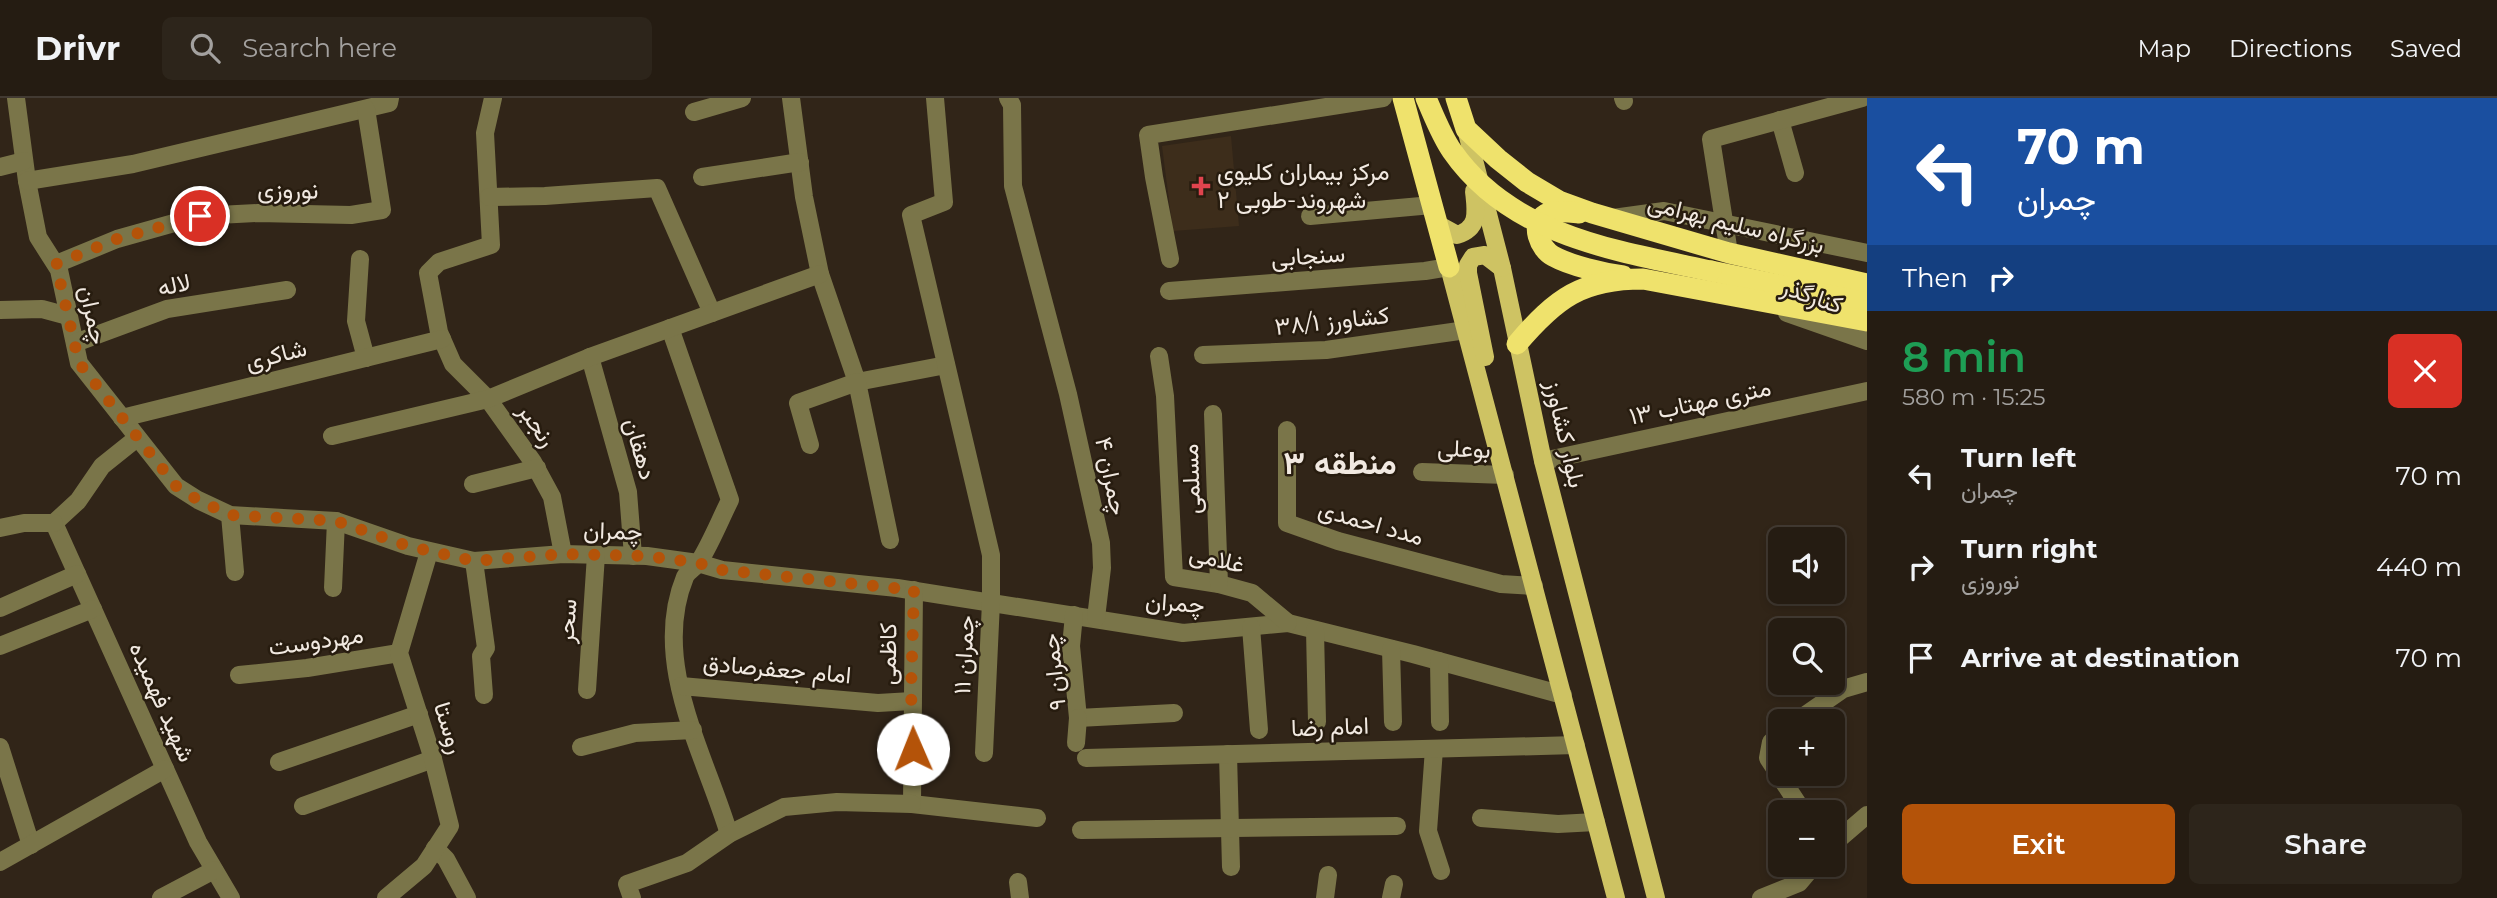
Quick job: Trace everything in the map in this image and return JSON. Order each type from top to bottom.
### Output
[{"type":"highway","points":[[1403,98],[1449,267]]},
{"type":"highway","points":[[1426,98],[1438,127],[1467,171],[1494,197],[1550,229],[1598,245],[1867,303]]},
{"type":"highway","points":[[1456,98],[1466,129],[1498,159],[1527,182],[1559,201],[1601,216]]},
{"type":"highway","points":[[1601,216],[1561,212],[1546,214],[1539,223],[1537,234],[1542,246],[1551,255],[1611,274],[1867,321]]},
{"type":"highway","name":"بزرگراه سلیم بهرامی","points":[[1601,216],[1729,253],[1867,284]]},
{"type":"highway","points":[[1517,344],[1536,321],[1558,302],[1583,288],[1615,279],[1643,279]]},
{"type":"main road","points":[[1435,215],[1457,236],[1473,225],[1476,216],[1466,129]]},
{"type":"main road","name":"بلوار کشاورز","points":[[1466,129],[1502,268],[1543,461],[1656,898]]},
{"type":"main road","points":[[1490,421],[1488,376],[1468,265],[1473,257],[1485,255],[1502,268]]},
{"type":"main road","points":[[1449,267],[1616,898]]},
{"type":"street","points":[[27,181],[133,164],[366,109],[389,103],[390,98]]},
{"type":"street","points":[[493,98],[485,133],[489,197],[657,188],[712,313]]},
{"type":"street","points":[[694,112],[742,98]]},
{"type":"street","points":[[791,98],[804,197],[820,274],[857,382],[890,540]]},
{"type":"street","name":"چمران ۱۱","points":[[935,98],[944,202],[911,215],[991,555],[984,753]]},
{"type":"street","name":"چمران ۴","points":[[1008,98],[1012,105],[1013,186],[1055,346],[1101,543],[1102,568],[1096,618]]},
{"type":"street","points":[[1171,259],[1154,177],[1149,135],[1383,98]]},
{"type":"street","points":[[1729,253],[1711,139],[1862,98]]},
{"type":"street","name":"چمران","points":[[11,106],[38,237],[56,264],[79,363],[176,486],[230,515],[336,521],[429,552],[474,561],[563,554],[633,556],[698,563],[722,570],[914,590],[1183,633],[1288,624],[1563,695]]},
{"type":"street","name":"نوروزی","points":[[56,264],[117,239],[200,216],[258,213],[351,215],[383,210],[366,109]]},
{"type":"street","points":[[1780,120],[1795,173]]},
{"type":"street","points":[[0,167],[24,161]]},
{"type":"street","points":[[702,177],[800,162]]},
{"type":"street","name":"رنجبر","points":[[489,197],[491,245],[439,262],[428,273],[442,339],[453,364],[488,398],[537,468],[552,497],[563,554]]},
{"type":"street","name":"کنارگذر","points":[[1601,216],[1664,211],[1867,253]]},
{"type":"street","points":[[1310,216],[1435,215]]},
{"type":"street","points":[[360,259],[356,321],[366,358]]},
{"type":"street","name":"سنجابی","points":[[1169,291],[1449,267]]},
{"type":"street","points":[[332,436],[488,398],[590,357],[820,274]]},
{"type":"street","name":"لاله","points":[[75,343],[167,309],[287,290]]},
{"type":"street","name":"کنارگذر","points":[[1741,297],[1867,341]]},
{"type":"street","points":[[0,310],[42,309],[68,316]]},
{"type":"street","points":[[670,328],[730,500],[698,563],[686,574],[674,612],[676,669],[693,730],[729,834]]},
{"type":"street","name":"کشاورز ۳۸/۱","points":[[1203,355],[1326,350],[1466,330]]},
{"type":"street","name":"شاکری","points":[[122,418],[442,339]]},
{"type":"street","name":"غلامی","points":[[1159,356],[1165,396],[1174,577],[1219,584],[1252,593],[1288,624]]},
{"type":"street","name":"دهقان","points":[[590,357],[628,492],[633,556]]},
{"type":"street","points":[[810,445],[798,403],[857,382],[946,365]]},
{"type":"street","name":"۱۳ متری مهتاب","points":[[1543,461],[1867,391]]},
{"type":"street","name":"مسلمی","points":[[1213,414],[1219,584]]},
{"type":"street","name":"مدد احمدی","points":[[1287,430],[1287,523],[1338,541],[1501,584],[1534,586]]},
{"type":"street","points":[[0,528],[24,523],[54,523],[78,501],[103,466],[137,438]]},
{"type":"street","points":[[473,484],[537,468]]},
{"type":"street","name":"بوعلی","points":[[1422,472],[1504,475]]},
{"type":"street","points":[[230,515],[235,572]]},
{"type":"street","points":[[333,588],[336,521]]},
{"type":"street","name":"شهید فهمیده","points":[[54,523],[198,842],[230,898]]},
{"type":"street","points":[[399,653],[429,552]]},
{"type":"street","name":"سحر","points":[[587,690],[596,555]]},
{"type":"street","points":[[474,561],[486,648],[481,656],[484,695]]},
{"type":"street","points":[[0,608],[78,574]]},
{"type":"street","name":"کاظمی","points":[[912,804],[914,590]]},
{"type":"street","points":[[0,646],[93,609]]},
{"type":"street","name":"چمران ۹","points":[[1074,615],[1071,646],[1078,718],[1174,713]]},
{"type":"street","points":[[1251,627],[1259,730]]},
{"type":"street","points":[[1315,630],[1317,722]]},
{"type":"street","points":[[1391,649],[1393,722]]},
{"type":"street","name":"مهردوست","points":[[239,675],[307,668],[399,653]]},
{"type":"street","name":"روستا","points":[[386,898],[424,866],[450,826],[433,759],[399,653]]},
{"type":"street","points":[[1439,661],[1440,722]]},
{"type":"street","points":[[1814,709],[1843,689],[1867,682]]},
{"type":"street","name":"امام جعفرصادق","points":[[681,686],[878,703],[912,701]]},
{"type":"street","points":[[279,762],[419,714]]},
{"type":"street","name":"امام رضا","points":[[1078,718],[1081,751],[1228,754],[1576,745]]},
{"type":"street","points":[[581,747],[635,733],[693,730]]},
{"type":"street","points":[[0,747],[3,769],[30,845]]},
{"type":"street","points":[[1434,749],[1428,831],[1441,871]]},
{"type":"street","points":[[1228,754],[1231,867]]},
{"type":"street","points":[[303,806],[433,759]]},
{"type":"street","points":[[0,862],[165,769]]},
{"type":"street","points":[[632,898],[627,884],[687,863],[729,834],[784,807],[837,802],[912,804],[1037,818]]},
{"type":"street","points":[[1845,832],[1867,815]]},
{"type":"street","points":[[1481,818],[1558,824],[1596,822]]},
{"type":"street","points":[[1081,830],[1397,826]]},
{"type":"street","points":[[435,848],[446,859],[467,898]]},
{"type":"street","points":[[161,898],[214,870]]},
{"type":"street","points":[[1325,898],[1328,875]]},
{"type":"street","points":[[1761,898],[1799,883],[1804,877]]},
{"type":"shaded area","name":"مرکز بیماران کلیوی شهروند-طوبی ۲","points":[[1231,136],[1239,226],[1173,231],[1162,146]]},
{"type":"place","name":"مرکز بیماران کلیوی شهروند-طوبی ۲","points":[[1201,186]]},
{"type":"district","name":"منطقه ۳","points":[[1340,463]]},
{"type":"route","points":[[200,216],[117,239],[56,264],[79,363],[176,486],[230,515],[336,521],[408,546],[474,561],[563,554],[647,556],[698,563],[722,570],[914,590],[911,691],[913,749]]}]
